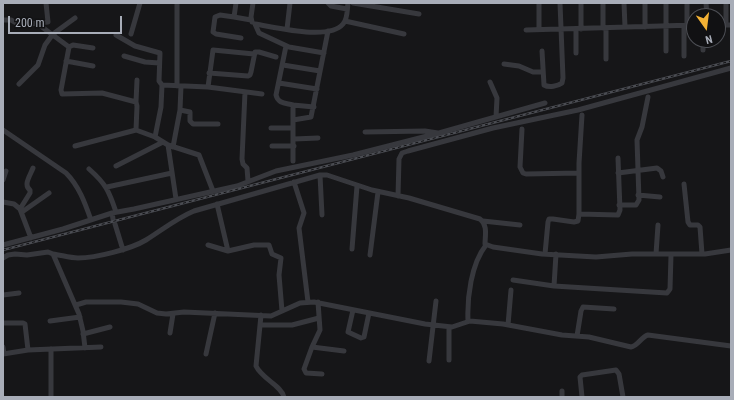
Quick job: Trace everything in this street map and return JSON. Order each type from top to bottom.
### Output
[{"type":"street","points":[[3,20],[13,20],[16,24],[20,25],[48,22],[46,3]]},
{"type":"street","points":[[131,34],[140,3]]},
{"type":"street","points":[[174,147],[180,110],[177,3]]},
{"type":"street","points":[[234,17],[236,3]]},
{"type":"street","points":[[251,20],[253,3]]},
{"type":"street","points":[[287,29],[290,3]]},
{"type":"street","points":[[328,3],[331,6],[347,9]]},
{"type":"street","points":[[255,24],[312,33],[328,31],[340,27],[345,21],[348,3]]},
{"type":"street","points":[[353,3],[419,14]]},
{"type":"street","points":[[539,3],[539,29]]},
{"type":"street","points":[[542,51],[544,83],[546,87],[560,84],[563,81],[560,3]]},
{"type":"street","points":[[576,53],[581,3]]},
{"type":"street","points":[[603,3],[606,59]]},
{"type":"street","points":[[624,3],[624,27]]},
{"type":"street","points":[[645,3],[645,27]]},
{"type":"street","points":[[666,3],[666,51]]},
{"type":"street","points":[[684,56],[687,3]]},
{"type":"street","points":[[726,3],[728,24]]},
{"type":"street","points":[[241,38],[216,34],[213,32],[214,18],[220,15],[251,20],[255,24],[259,33],[286,46],[324,53]]},
{"type":"street","points":[[19,84],[38,65],[45,45],[53,34],[75,18]]},
{"type":"street","points":[[345,21],[404,34]]},
{"type":"street","points":[[39,23],[42,27],[69,47]]},
{"type":"street","points":[[526,30],[685,26]]},
{"type":"street","points":[[293,120],[311,117],[328,31]]},
{"type":"street","points":[[116,35],[135,46],[158,52],[160,54],[159,81],[162,85],[161,107],[155,136]]},
{"type":"street","points":[[69,47],[73,45],[93,48]]},
{"type":"street","points":[[286,46],[276,95],[278,100],[282,103],[314,107]]},
{"type":"street","points":[[69,47],[61,90],[62,94],[96,92],[136,102]]},
{"type":"street","points":[[208,86],[214,50],[254,54],[259,52],[276,57]]},
{"type":"street","points":[[209,74],[248,76],[251,72],[254,54]]},
{"type":"street","points":[[124,56],[145,62],[159,63]]},
{"type":"street","points":[[66,62],[92,66]]},
{"type":"street","points":[[504,64],[519,66],[533,72],[543,72]]},
{"type":"street","points":[[283,65],[320,71]]},
{"type":"street","points":[[398,196],[399,159],[402,153],[493,128],[578,110],[731,68]]},
{"type":"street","points":[[136,130],[137,80]]},
{"type":"street","points":[[490,82],[497,98],[496,117]]},
{"type":"street","points":[[279,83],[317,90]]},
{"type":"street","points":[[162,85],[208,86],[262,94]]},
{"type":"street","points":[[245,92],[242,159],[243,164],[247,168],[248,181]]},
{"type":"street","points":[[619,205],[636,205],[638,200],[637,140],[642,127],[648,97]]},
{"type":"street","points":[[3,245],[63,229],[114,213],[237,186],[276,171],[334,160],[439,133],[545,103]]},
{"type":"street","points":[[294,105],[294,161]]},
{"type":"street","points":[[180,110],[190,112],[190,121],[193,124],[218,124]]},
{"type":"street","points":[[545,254],[548,220],[553,219],[576,222],[579,219],[579,173],[582,115]]},
{"type":"street","points":[[271,128],[293,128]]},
{"type":"street","points":[[522,129],[520,167],[523,173],[579,173]]},
{"type":"street","points":[[3,130],[66,173],[71,178],[81,194],[91,220]]},
{"type":"street","points":[[75,146],[136,130],[155,136],[166,144],[200,156],[213,191]]},
{"type":"street","points":[[365,132],[431,131],[439,133]]},
{"type":"street","points":[[294,139],[318,138]]},
{"type":"street","points":[[116,166],[166,144]]},
{"type":"street","points":[[166,144],[176,199]]},
{"type":"street","points":[[272,146],[294,146]]},
{"type":"street","points":[[579,214],[616,216],[619,213],[618,158]]},
{"type":"street","points":[[21,210],[30,193],[30,190],[26,185],[33,168]]},
{"type":"street","points":[[618,173],[657,168],[661,171],[663,177]]},
{"type":"street","points":[[89,169],[106,187],[123,250]]},
{"type":"street","points":[[3,180],[6,171]]},
{"type":"street","points":[[106,187],[172,173]]},
{"type":"street","points":[[320,175],[322,215]]},
{"type":"street","points":[[3,258],[8,255],[15,254],[28,255],[50,252],[53,254],[76,258],[86,258],[123,250],[146,240],[185,214],[320,175],[327,175],[378,192],[431,204],[483,221],[520,225]]},
{"type":"street","points":[[294,182],[304,213],[299,224],[299,228],[308,302]]},
{"type":"street","points":[[684,184],[688,222],[690,225],[698,225],[700,227],[702,254]]},
{"type":"street","points":[[352,249],[357,186]]},
{"type":"street","points":[[370,255],[378,192]]},
{"type":"street","points":[[21,210],[49,193]]},
{"type":"street","points":[[638,195],[660,197]]},
{"type":"street","points":[[3,202],[14,204],[21,210],[31,238]]},
{"type":"street","points":[[217,204],[228,251]]},
{"type":"street","points":[[468,321],[467,304],[469,292],[479,256],[486,245],[485,225],[483,221]]},
{"type":"street","points":[[656,254],[658,225]]},
{"type":"street","points":[[208,245],[228,251],[254,245],[269,245],[272,254],[281,258],[279,275],[282,311]]},
{"type":"street","points":[[486,245],[545,254],[596,257],[656,254],[702,254],[731,250]]},
{"type":"street","points":[[53,254],[80,317],[84,348]]},
{"type":"street","points":[[554,286],[556,254]]},
{"type":"street","points":[[513,280],[554,286],[667,293],[670,289],[671,254]]},
{"type":"street","points":[[508,325],[511,290]]},
{"type":"street","points":[[3,295],[20,293]]},
{"type":"street","points":[[429,361],[436,301]]},
{"type":"street","points":[[76,305],[86,302],[121,302],[143,306],[160,314],[184,312],[271,316],[300,303],[318,302],[411,322],[449,327],[456,327],[468,321],[508,325],[596,338],[631,347],[635,346],[648,335],[731,346]]},
{"type":"street","points":[[318,302],[320,330],[305,366],[305,371],[309,373],[322,374]]},
{"type":"street","points":[[577,336],[583,307],[614,309]]},
{"type":"street","points":[[353,310],[348,332],[361,338],[364,337],[369,313]]},
{"type":"street","points":[[206,354],[215,313]]},
{"type":"street","points":[[170,333],[173,314]]},
{"type":"street","points":[[261,315],[256,366],[260,373],[283,392],[284,397]]},
{"type":"street","points":[[50,321],[80,317]]},
{"type":"street","points":[[260,325],[292,326],[320,318]]},
{"type":"street","points":[[3,324],[25,324],[28,350]]},
{"type":"street","points":[[449,327],[449,360]]},
{"type":"street","points":[[83,334],[110,328]]},
{"type":"street","points":[[3,346],[4,354],[28,350],[101,347]]},
{"type":"street","points":[[312,347],[344,351]]},
{"type":"street","points":[[51,350],[52,397]]},
{"type":"street","points":[[582,397],[580,376],[616,370],[619,374],[622,397]]},
{"type":"street","points":[[562,391],[562,397]]},
{"type":"railway","points":[[3,250],[731,61]]}]
